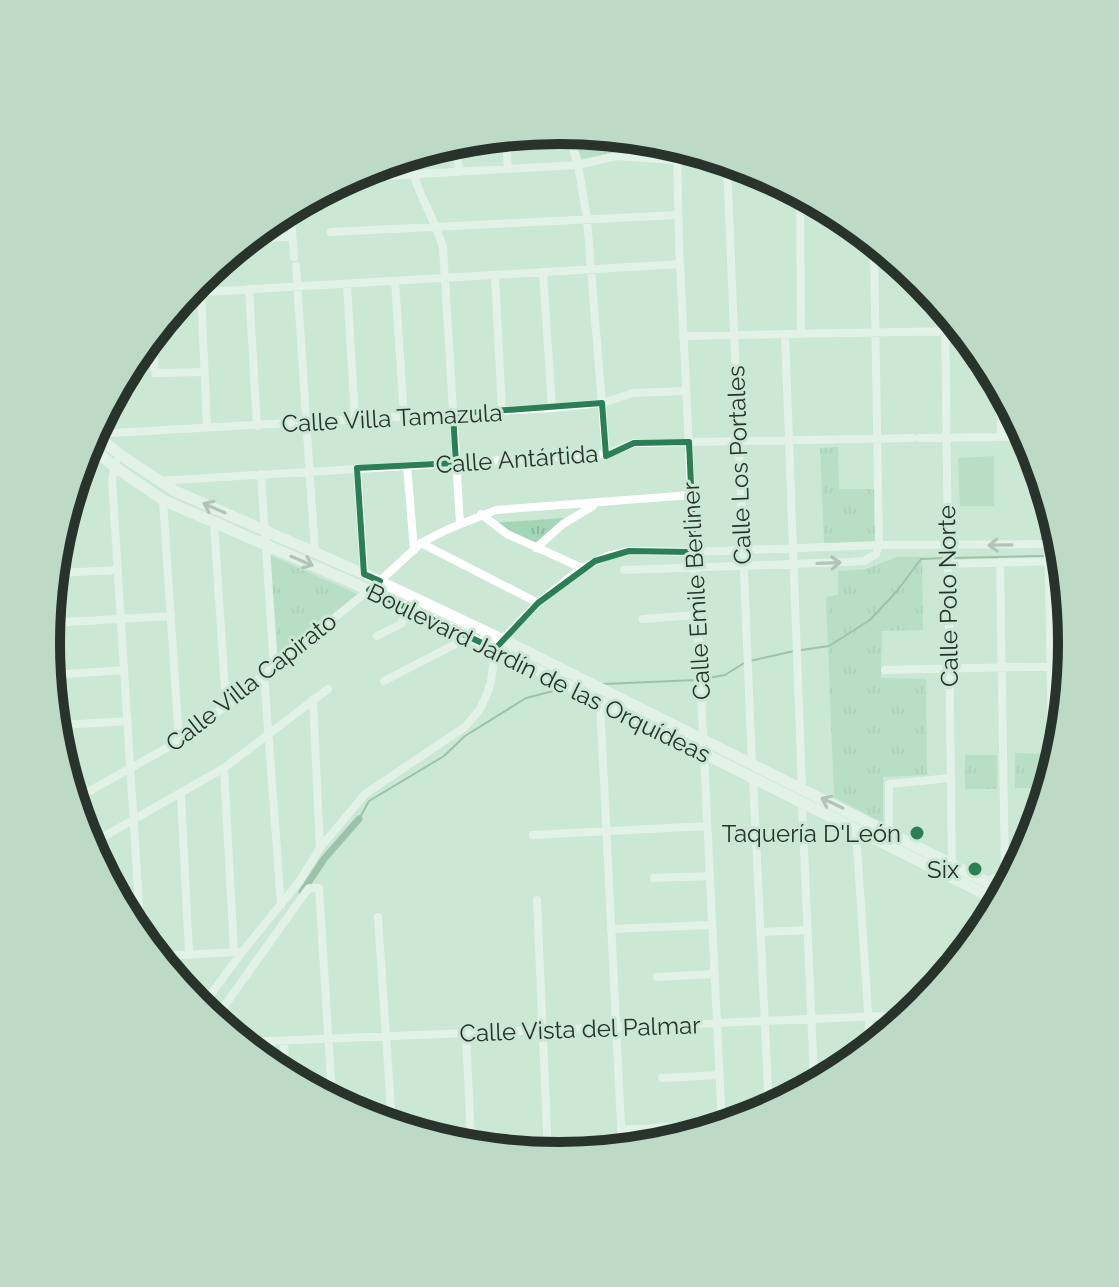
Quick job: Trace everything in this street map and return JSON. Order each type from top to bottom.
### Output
[{"type":"street","points":[[572,144],[587,219],[606,454]]},
{"type":"street","points":[[506,147],[508,169]]},
{"type":"street","points":[[457,155],[459,172]]},
{"type":"street","points":[[384,176],[578,165],[617,156],[670,157]]},
{"type":"street","name":"Calle Emile Berliner","points":[[677,158],[722,1115]]},
{"type":"street","points":[[412,167],[438,227],[443,248],[460,523]]},
{"type":"street","name":"Calle Los Portales","points":[[728,174],[752,765]]},
{"type":"street","points":[[800,206],[801,334]]},
{"type":"street","points":[[331,232],[678,215]]},
{"type":"street","points":[[291,222],[315,553]]},
{"type":"street","points":[[268,238],[292,236]]},
{"type":"street","points":[[624,570],[864,561],[876,554],[879,545],[874,255]]},
{"type":"street","points":[[204,292],[680,264]]},
{"type":"street","points":[[543,272],[552,408]]},
{"type":"street","points":[[495,275],[502,411]]},
{"type":"street","points":[[395,281],[404,417]]},
{"type":"street","points":[[347,284],[355,420]]},
{"type":"street","points":[[249,289],[257,426]]},
{"type":"street","points":[[201,295],[207,427]]},
{"type":"street","name":"Calle Polo Norte","points":[[945,326],[952,879]]},
{"type":"street","points":[[683,336],[949,331]]},
{"type":"street","points":[[785,334],[802,789]]},
{"type":"street","points":[[154,352],[155,373],[205,372]]},
{"type":"street","name":"Calle Villa Tamazula","points":[[106,436],[207,427],[552,408],[602,403],[633,393],[686,391]]},
{"type":"street","points":[[1000,410],[1001,437]]},
{"type":"street","name":"Calle Antártida","points":[[157,481],[606,454],[634,443],[1014,437]]},
{"type":"street","name":"Boulevard Jardín de las Orquídeas","points":[[102,443],[157,481],[380,581],[499,644],[614,694],[753,778],[990,897]]},
{"type":"street","name":"Boulevard Jardín de las Orquídeas","points":[[100,448],[115,467],[163,500],[469,637],[499,644],[542,674],[571,689],[703,748],[752,765],[995,887]]},
{"type":"street","points":[[119,454],[112,480],[140,914]]},
{"type":"street","points":[[407,466],[418,547],[538,603]]},
{"type":"street","points":[[357,468],[364,574]]},
{"type":"street","points":[[261,474],[274,667]]},
{"type":"street","name":"Calle Villa Capirato","points":[[84,794],[179,741],[369,590],[418,547],[460,523],[496,510],[691,495]]},
{"type":"street","points":[[163,500],[179,741]]},
{"type":"street","points":[[536,548],[563,524],[597,504]]},
{"type":"street","points":[[481,514],[507,534],[582,568]]},
{"type":"street","points":[[214,524],[226,705]]},
{"type":"street","points":[[207,998],[238,952],[281,905],[365,794],[470,721],[480,709],[491,682],[499,644],[538,603],[582,568],[607,556],[629,551],[1049,544]]},
{"type":"street","points":[[948,564],[1052,561]]},
{"type":"street","points":[[1000,562],[1009,861]]},
{"type":"street","points":[[1052,727],[1053,567]]},
{"type":"street","points":[[65,573],[118,570]]},
{"type":"street","points":[[377,636],[401,624],[409,609]]},
{"type":"street","points":[[643,619],[697,615]]},
{"type":"street","points":[[61,622],[171,616]]},
{"type":"street","points":[[384,681],[469,637]]},
{"type":"street","points":[[885,670],[1058,667]]},
{"type":"street","points":[[61,674],[124,670]]},
{"type":"street","points":[[264,674],[281,905]]},
{"type":"street","points":[[101,841],[224,768],[328,689]]},
{"type":"street","points":[[313,700],[318,853]]},
{"type":"street","points":[[600,701],[622,1139]]},
{"type":"street","points":[[67,725],[128,721]]},
{"type":"street","points":[[224,768],[238,952]]},
{"type":"street","points":[[753,778],[768,1097]]},
{"type":"street","points":[[889,831],[889,784],[951,778]]},
{"type":"street","points":[[181,794],[189,954]]},
{"type":"street","points":[[802,804],[814,1073]]},
{"type":"street","points":[[533,835],[707,826]]},
{"type":"street","points":[[856,831],[870,1035]]},
{"type":"street","points":[[654,878],[710,876]]},
{"type":"street","points":[[984,882],[1000,877]]},
{"type":"street","points":[[221,1011],[309,888],[316,887],[321,891],[331,1087]]},
{"type":"street","points":[[537,900],[548,1143]]},
{"type":"street","points":[[378,917],[391,1113]]},
{"type":"street","points":[[611,929],[712,925]]},
{"type":"street","points":[[761,932],[808,930]]},
{"type":"street","points":[[169,955],[238,952]]},
{"type":"street","points":[[657,977],[715,974]]},
{"type":"street","name":"Calle Vista del Palmar","points":[[258,1042],[892,1016]]},
{"type":"street","points":[[466,1034],[471,1135]]},
{"type":"street","points":[[284,1041],[285,1061]]},
{"type":"street","points":[[662,1078],[720,1075]]},
{"type":"street","points":[[621,1130],[689,1126]]},
{"type":"highlighted area","points":[[602,403],[606,456],[634,443],[689,442],[694,552],[629,551],[595,561],[538,603],[495,649],[369,590],[380,581],[364,574],[357,468],[456,463],[453,414]]},
{"type":"green space","points":[[577,145],[652,153],[610,153],[582,159]]},
{"type":"green space","points":[[838,447],[839,489],[875,489],[875,543],[824,543],[820,448]]},
{"type":"green space","points":[[994,456],[994,506],[960,506],[958,458]]},
{"type":"green space","points":[[578,517],[555,531],[533,551],[492,523]]},
{"type":"green space","points":[[270,555],[359,595],[276,663]]},
{"type":"green space","points":[[897,557],[922,557],[923,630],[882,631],[881,678],[926,679],[927,775],[883,777],[883,823],[834,797],[826,597],[838,595],[838,571],[866,569]]},
{"type":"green space","points":[[1015,753],[1046,754],[1037,788],[1015,788]]},
{"type":"green space","points":[[965,755],[997,755],[997,789],[965,789]]},
{"type":"waterway","points":[[1042,514],[1042,540]]},
{"type":"waterway","points":[[952,558],[1043,556]]},
{"type":"waterway","points":[[801,650],[829,646],[870,620],[921,559],[946,558]]},
{"type":"waterway","points":[[750,661],[794,651]]},
{"type":"waterway","points":[[703,679],[725,675],[744,663]]},
{"type":"waterway","points":[[603,684],[696,680]]},
{"type":"waterway","points":[[359,819],[369,801],[444,756],[465,736],[526,698],[565,688]]},
{"type":"waterway","points":[[302,892],[324,859],[359,819]]},
{"type":"place","name":"Taquería D'León","points":[[917,833]]},
{"type":"place","name":"Six","points":[[975,869]]}]
